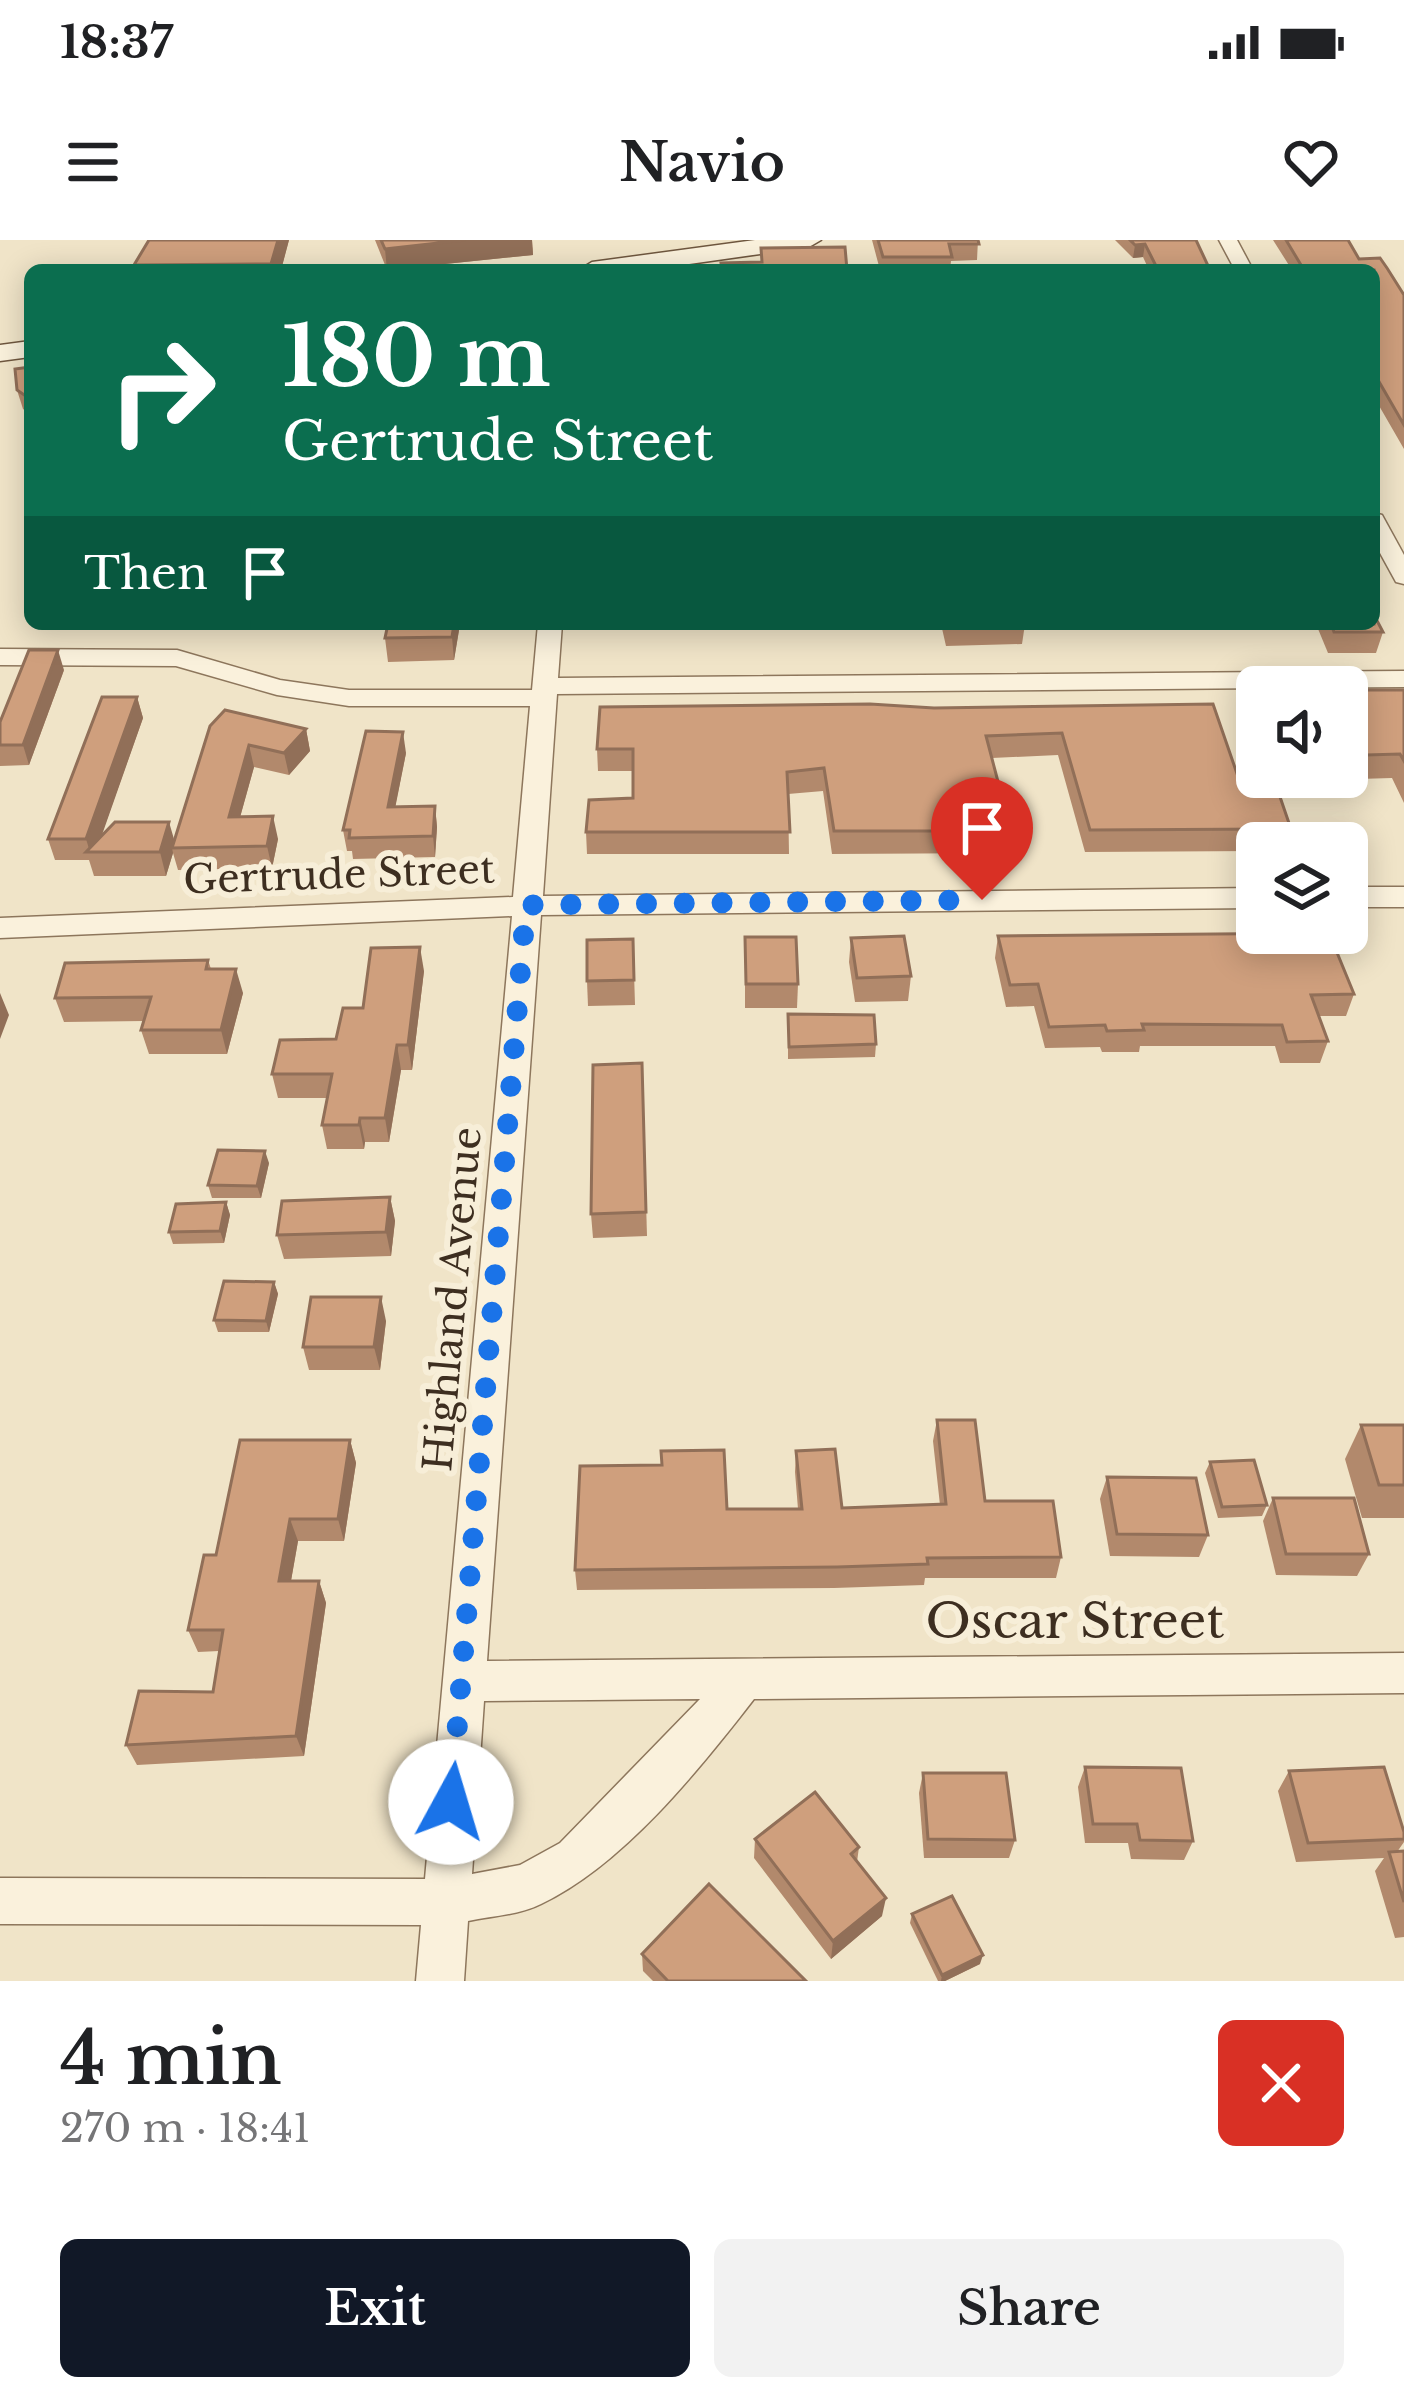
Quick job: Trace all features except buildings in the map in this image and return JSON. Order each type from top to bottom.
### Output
[{"type":"main road","points":[[626,264],[728,246],[808,240]]},
{"type":"street","points":[[1380,538],[1404,578]]},
{"type":"street","name":"Highland Avenue","points":[[440,1981],[549,630]]},
{"type":"street","points":[[0,657],[177,658],[277,687],[349,698],[1404,679]]},
{"type":"street","points":[[1368,897],[1404,897]]},
{"type":"street","name":"Gertrude Street","points":[[0,928],[526,905],[1236,898]]},
{"type":"street","name":"Oscar Street","points":[[463,1681],[1404,1672]]},
{"type":"street","points":[[0,1901],[444,1902],[526,1887],[575,1859],[695,1740],[746,1676]]},
{"type":"route","points":[[451,1802],[526,905],[982,900]]}]
